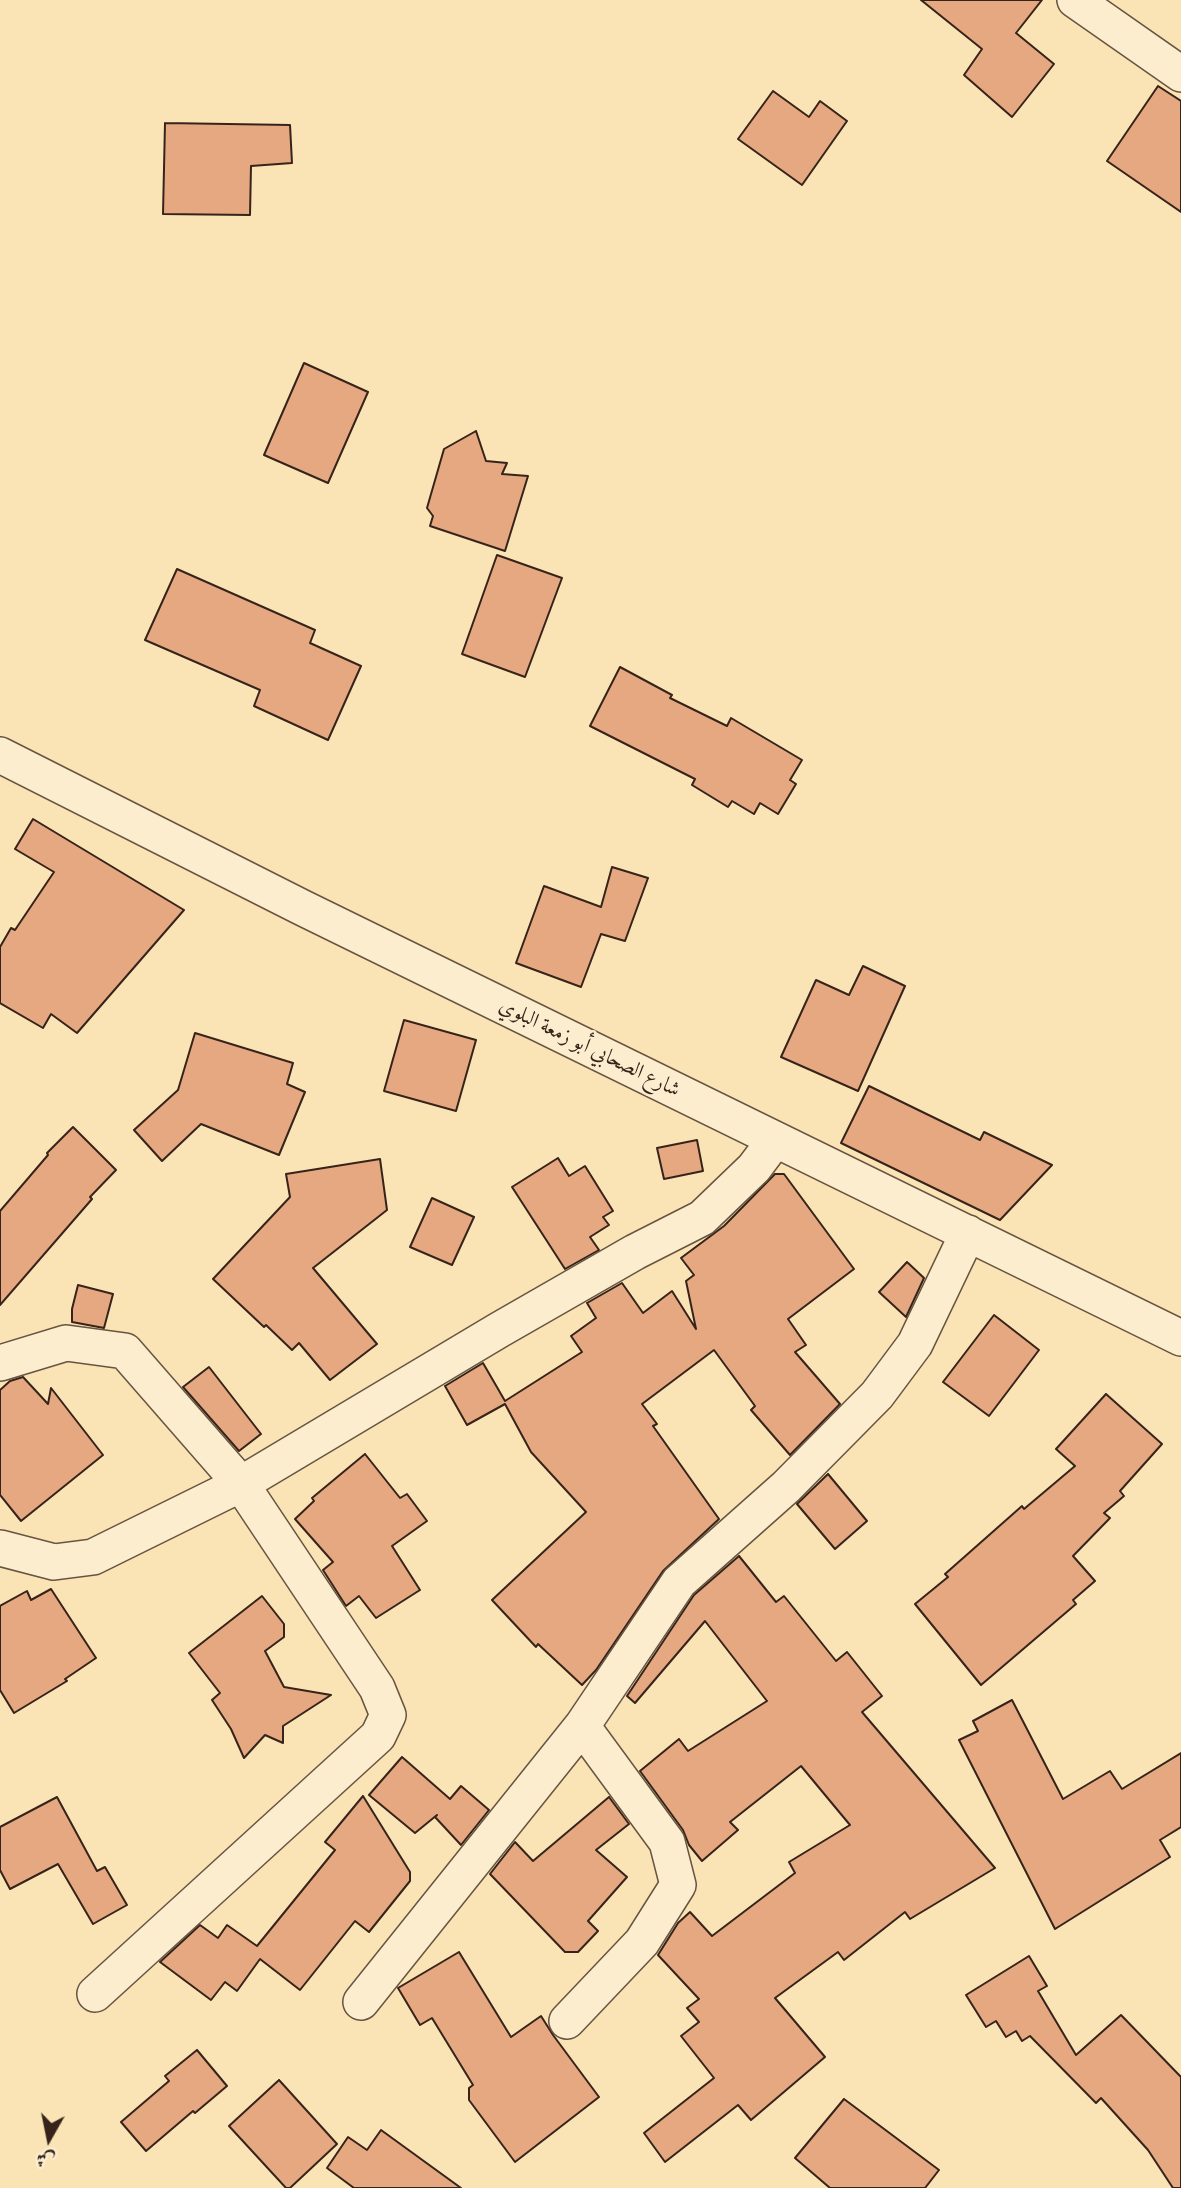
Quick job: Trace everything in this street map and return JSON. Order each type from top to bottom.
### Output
[{"type":"street","points":[[1075,0],[1181,74]]},
{"type":"street","name":"شارع الصحابي أبو زمعة البلوي","points":[[0,755],[303,908],[1181,1338]]},
{"type":"street","points":[[0,1548],[54,1562],[93,1557],[241,1484],[499,1330],[635,1252],[702,1218],[754,1168],[775,1140]]},
{"type":"street","points":[[361,2001],[582,1727],[680,1582],[786,1487],[877,1395],[915,1344],[968,1233]]},
{"type":"street","points":[[0,1363],[66,1343],[125,1351],[241,1484],[377,1688],[388,1715],[378,1736],[95,1994]]},
{"type":"street","points":[[567,2021],[642,1942],[678,1885],[667,1842],[582,1727]]},
{"type":"building","points":[[921,0],[1042,0],[1016,33],[1054,64],[1012,117],[964,75],[982,49]]},
{"type":"building","points":[[1158,86],[1181,101],[1181,212],[1107,161]]},
{"type":"building","points":[[773,91],[809,117],[820,101],[847,121],[802,185],[738,139]]},
{"type":"building","points":[[165,123],[290,125],[292,163],[251,166],[250,215],[163,214]]},
{"type":"building","points":[[304,363],[368,392],[328,483],[264,455]]},
{"type":"building","points":[[476,431],[486,461],[507,463],[502,474],[528,476],[505,551],[430,526],[433,516],[427,508],[444,449]]},
{"type":"building","points":[[497,555],[562,578],[525,677],[462,654]]},
{"type":"building","points":[[177,569],[315,630],[310,643],[361,666],[328,740],[254,706],[260,690],[145,640]]},
{"type":"building","points":[[620,667],[672,695],[670,698],[727,726],[731,718],[802,760],[790,780],[796,784],[778,814],[760,803],[754,814],[732,801],[728,807],[692,785],[695,779],[590,726]]},
{"type":"building","points":[[33,819],[184,910],[77,1033],[51,1014],[43,1028],[0,1003],[0,947],[11,928],[15,930],[54,872],[15,849]]},
{"type":"building","points":[[612,867],[648,878],[625,941],[601,934],[581,987],[516,963],[544,886],[601,907]]},
{"type":"building","points":[[863,966],[905,986],[858,1091],[781,1057],[816,980],[849,995]]},
{"type":"building","points":[[404,1020],[476,1040],[456,1111],[384,1091]]},
{"type":"building","points":[[195,1033],[293,1063],[287,1084],[305,1092],[279,1155],[201,1124],[162,1161],[134,1130],[178,1090]]},
{"type":"building","points":[[869,1086],[980,1140],[984,1132],[1052,1165],[1000,1220],[841,1143]]},
{"type":"building","points":[[73,1127],[116,1170],[90,1197],[92,1199],[0,1305],[0,1211],[47,1153]]},
{"type":"building","points":[[697,1140],[703,1171],[664,1179],[657,1148]]},
{"type":"building","points":[[558,1158],[569,1176],[585,1166],[613,1211],[603,1217],[609,1225],[590,1237],[599,1250],[565,1269],[512,1187]]},
{"type":"building","points":[[380,1159],[387,1210],[313,1268],[377,1344],[330,1380],[299,1343],[292,1350],[213,1279],[290,1197],[286,1174]]},
{"type":"building","points":[[775,1174],[784,1174],[854,1269],[788,1319],[806,1345],[795,1352],[840,1404],[790,1455],[751,1410],[755,1406],[714,1350],[642,1404],[657,1424],[653,1426],[719,1519],[663,1571],[596,1670],[582,1685],[538,1644],[536,1647],[492,1600],[586,1512],[531,1452],[505,1404],[467,1425],[445,1386],[483,1363],[505,1401],[582,1352],[571,1336],[596,1318],[587,1303],[622,1283],[643,1313],[672,1291],[696,1329],[686,1281],[694,1275],[681,1258],[724,1226]]},
{"type":"building","points":[[432,1198],[474,1217],[452,1265],[410,1247]]},
{"type":"building","points":[[907,1262],[924,1278],[906,1317],[879,1292]]},
{"type":"building","points":[[78,1285],[113,1294],[104,1328],[72,1322]]},
{"type":"building","points":[[994,1315],[1039,1350],[989,1416],[943,1382]]},
{"type":"building","points":[[209,1367],[261,1434],[239,1451],[183,1387]]},
{"type":"building","points":[[23,1377],[48,1404],[51,1388],[103,1455],[21,1521],[0,1495],[0,1390],[10,1381]]},
{"type":"building","points":[[1106,1394],[1162,1444],[1120,1491],[1124,1496],[1104,1513],[1110,1518],[1073,1556],[1095,1581],[1073,1600],[1076,1604],[981,1685],[915,1604],[948,1577],[945,1574],[1022,1506],[1024,1509],[1075,1466],[1056,1449]]},
{"type":"building","points":[[365,1454],[400,1498],[407,1494],[427,1521],[392,1546],[420,1590],[376,1618],[359,1596],[346,1606],[323,1570],[333,1562],[295,1519],[314,1501],[312,1498]]},
{"type":"building","points":[[828,1474],[867,1521],[835,1549],[797,1504]]},
{"type":"building","points":[[739,1556],[776,1602],[784,1596],[836,1661],[847,1652],[882,1696],[862,1712],[995,1868],[910,1919],[905,1912],[844,1960],[838,1952],[775,1998],[825,2057],[751,2120],[738,2105],[665,2162],[644,2133],[714,2078],[681,2036],[699,2022],[687,2008],[699,1999],[658,1955],[678,1923],[690,1912],[712,1936],[795,1873],[789,1862],[850,1825],[801,1766],[730,1822],[738,1830],[702,1861],[640,1771],[679,1739],[688,1751],[767,1701],[705,1621],[635,1703],[627,1696],[694,1595]]},
{"type":"building","points":[[51,1589],[96,1658],[65,1679],[67,1681],[14,1713],[0,1690],[0,1606],[27,1591],[31,1600]]},
{"type":"building","points":[[262,1596],[284,1624],[284,1637],[265,1651],[284,1687],[331,1695],[283,1726],[283,1743],[265,1735],[244,1758],[231,1729],[212,1700],[220,1693],[189,1653]]},
{"type":"building","points":[[1012,1700],[1063,1799],[1110,1771],[1122,1789],[1181,1753],[1181,1827],[1160,1840],[1170,1857],[1055,1929],[959,1740],[978,1731],[973,1721]]},
{"type":"building","points":[[402,1757],[450,1799],[461,1786],[489,1810],[461,1845],[435,1817],[437,1815],[415,1833],[369,1795]]},
{"type":"building","points":[[363,1796],[410,1872],[410,1881],[369,1932],[355,1921],[300,1990],[260,1959],[237,1991],[225,1982],[211,2000],[160,1962],[200,1925],[218,1938],[227,1925],[257,1946],[335,1850],[325,1842]]},
{"type":"building","points":[[57,1797],[97,1871],[105,1867],[127,1905],[93,1924],[58,1864],[10,1889],[0,1870],[0,1827]]},
{"type":"building","points":[[609,1797],[629,1824],[596,1850],[627,1877],[588,1921],[598,1931],[578,1952],[565,1952],[490,1874],[515,1842],[533,1861]]},
{"type":"building","points":[[459,1952],[511,2037],[541,2016],[599,2097],[515,2162],[469,2100],[469,2088],[473,2085],[432,2018],[420,2025],[398,1988]]},
{"type":"building","points":[[1029,1956],[1047,1986],[1038,1991],[1076,2055],[1121,2015],[1181,2077],[1181,2188],[1173,2188],[1148,2150],[1101,2098],[1096,2103],[1030,2036],[1022,2041],[1016,2031],[1006,2037],[996,2021],[986,2027],[966,1995]]},
{"type":"building","points":[[197,2050],[227,2086],[146,2151],[121,2122],[169,2081],[165,2076]]},
{"type":"building","points":[[279,2080],[337,2144],[290,2188],[286,2188],[229,2126]]},
{"type":"building","points":[[844,2099],[939,2170],[925,2188],[830,2188],[795,2158]]},
{"type":"building","points":[[381,2130],[461,2188],[354,2188],[327,2168],[348,2137],[367,2150]]}]
